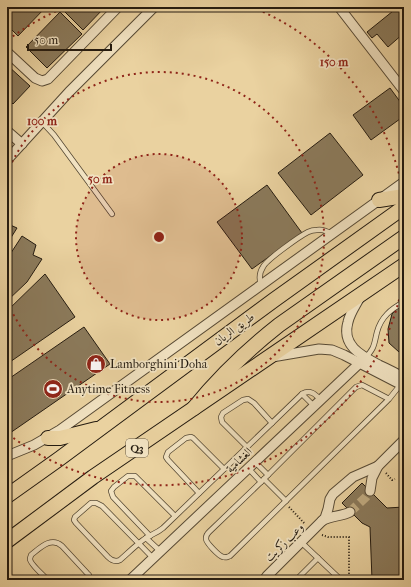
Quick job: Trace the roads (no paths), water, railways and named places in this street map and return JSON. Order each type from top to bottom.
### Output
[{"type":"main road","points":[[379,200],[404,196]]},
{"type":"main road","name":"طريق الريان","points":[[7,496],[268,304],[404,207]]},
{"type":"main road","points":[[194,408],[225,372],[260,340],[404,237]]},
{"type":"main road","name":"Q3","points":[[7,540],[93,477],[404,265]]},
{"type":"main road","points":[[48,438],[60,438],[102,427]]},
{"type":"street","points":[[7,52],[36,78],[42,81],[48,79],[118,7]]},
{"type":"street","points":[[7,160],[70,92],[154,7]]},
{"type":"street","points":[[339,7],[404,91]]},
{"type":"street","points":[[7,131],[22,144]]},
{"type":"street","name":"طريق الريان","points":[[7,456],[48,438],[60,430],[404,182]]},
{"type":"street","points":[[362,294],[349,318],[346,329],[351,345],[363,360]]},
{"type":"street","points":[[268,358],[326,349],[363,360],[403,381]]},
{"type":"street","name":"الغشامية","points":[[130,580],[141,576],[156,555],[363,360]]},
{"type":"street","name":"وعب زكريت","points":[[370,490],[372,478],[378,466],[404,440]]},
{"type":"street","points":[[7,449],[21,450]]},
{"type":"street","name":"وعب زكريت","points":[[264,580],[322,521],[327,514],[329,502],[333,494],[353,477],[378,466]]},
{"type":"street","name":"وعب زكريت","points":[[322,521],[328,518],[345,515],[350,512]]},
{"type":"lane","points":[[42,122],[54,135],[112,214]]},
{"type":"lane","points":[[261,285],[259,276],[265,264],[302,235],[311,230],[322,230],[332,234]]},
{"type":"lane","points":[[363,360],[373,349],[378,328],[384,316],[393,308],[404,302]]},
{"type":"lane","points":[[389,399],[362,385],[356,387],[209,532],[206,536],[207,543],[221,556],[226,558],[230,556],[389,399],[403,381]]},
{"type":"lane","points":[[156,555],[139,544],[98,503],[91,503],[74,518],[75,522],[110,559],[118,561],[139,544],[148,537],[157,533],[302,394],[311,392],[316,395],[317,403]]},
{"type":"lane","points":[[302,394],[317,403]]},
{"type":"lane","points":[[247,447],[222,422],[221,416],[223,413],[243,400],[248,399],[254,403],[272,423]]},
{"type":"lane","points":[[199,493],[168,460],[166,457],[168,452],[186,438],[191,437],[224,469]]},
{"type":"lane","points":[[251,465],[264,479]]},
{"type":"lane","points":[[251,465],[285,502]]},
{"type":"lane","points":[[404,472],[402,478],[404,484]]},
{"type":"lane","points":[[156,555],[148,537],[112,497],[111,491],[128,476],[135,476],[175,516]]},
{"type":"lane","points":[[48,580],[31,562],[30,558],[45,545],[52,542],[62,546],[87,573],[89,580]]},
{"type":"lane","points":[[301,542],[340,580]]},
{"type":"lane","points":[[296,580],[318,558]]},
{"type":"tunnel","points":[[350,512],[366,497],[370,491]]},
{"type":"place","name":"Lamborghini Doha","points":[[96,364]]},
{"type":"place","name":"Anytime Fitness","points":[[53,389]]}]
